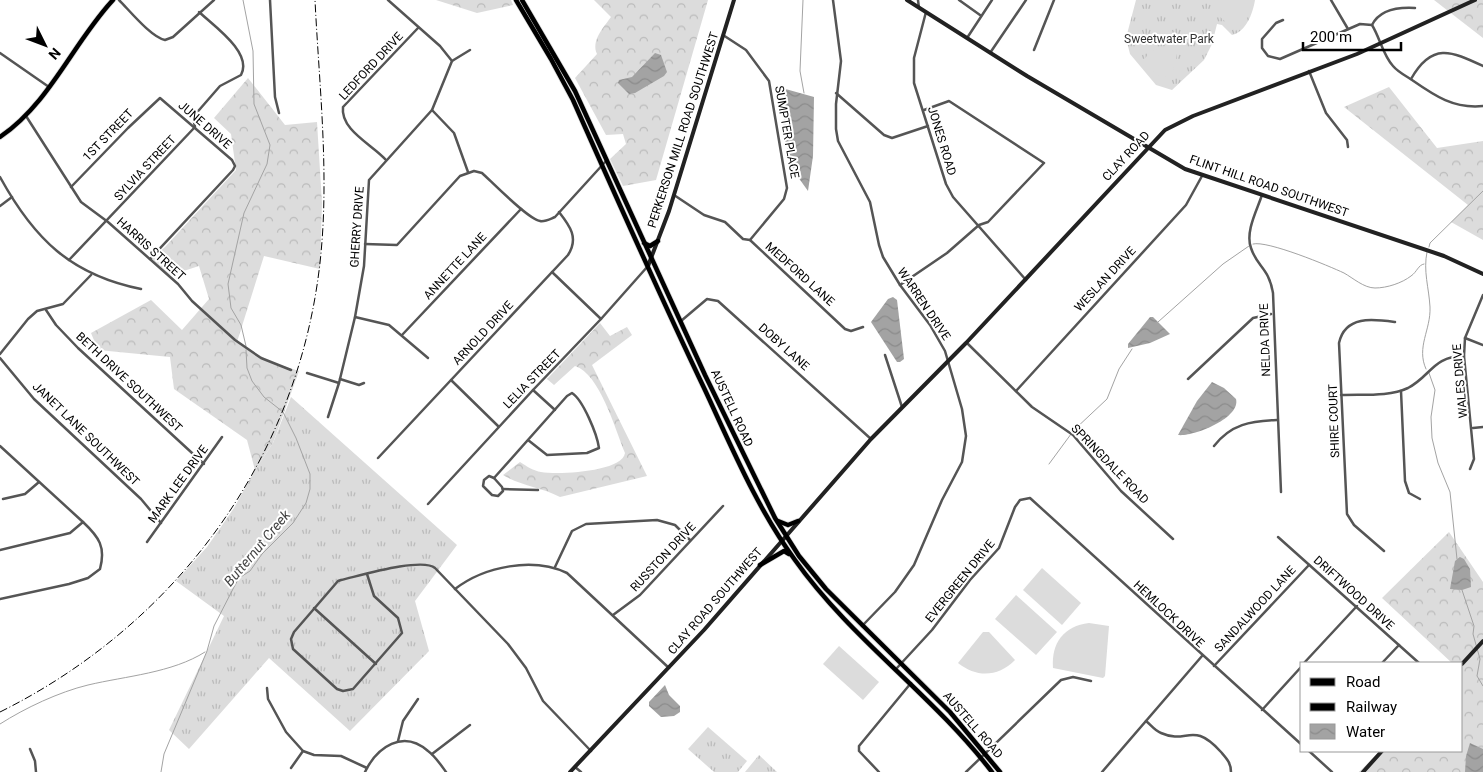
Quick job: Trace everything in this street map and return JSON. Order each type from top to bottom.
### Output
[{"type":"main road","points":[[0,137],[26,115],[49,87],[87,31],[113,0]]},
{"type":"main road","name":"AUSTELL ROAD","points":[[516,0],[564,84],[747,479],[781,540],[832,606],[911,682],[992,772]]},
{"type":"main road","name":"AUSTELL ROAD","points":[[522,0],[569,78],[756,484],[776,521],[817,579],[861,627],[950,712],[1000,772]]},
{"type":"main road","points":[[644,243],[650,246],[658,241]]},
{"type":"main road","points":[[776,521],[788,525],[798,521]]},
{"type":"main road","points":[[760,565],[779,552],[784,551],[792,555]]},
{"type":"street","points":[[119,0],[162,40],[173,37],[214,0]]},
{"type":"street","points":[[270,0],[275,97],[279,113]]},
{"type":"street","points":[[388,0],[440,46],[452,61],[470,50]]},
{"type":"street","name":"PERKERSON MILL ROAD SOUTHWEST","points":[[648,266],[674,195],[734,0]]},
{"type":"street","name":"WARREN DRIVE","points":[[833,0],[841,61],[836,93],[838,141],[870,202],[878,245],[900,285],[930,325],[945,351],[965,422],[965,450],[962,462],[942,500],[914,565],[895,592],[861,627]]},
{"type":"street","name":"FLINT HILL ROAD SOUTHWEST","points":[[907,0],[990,53],[1185,169],[1435,252],[1483,274]]},
{"type":"street","points":[[918,0],[919,8]]},
{"type":"street","points":[[959,0],[980,15]]},
{"type":"street","points":[[967,38],[980,15],[992,0]]},
{"type":"street","points":[[990,53],[1026,0]]},
{"type":"street","points":[[1034,50],[1054,0]]},
{"type":"street","points":[[1331,0],[1348,29]]},
{"type":"street","name":"CLAY ROAD","points":[[871,439],[1026,280],[1148,147],[1176,124],[1357,54],[1475,0]]},
{"type":"street","points":[[1372,25],[1377,15],[1384,11],[1415,8]]},
{"type":"street","points":[[195,127],[193,117],[224,83],[241,75],[243,64],[242,56],[200,12]]},
{"type":"street","name":"JONES ROAD","points":[[926,12],[918,38],[913,71],[914,83],[946,184],[953,197],[1026,280]]},
{"type":"street","points":[[1284,20],[1276,23],[1262,39],[1262,48],[1268,56],[1280,60],[1360,24],[1372,25]]},
{"type":"street","points":[[1372,25],[1393,66],[1451,104],[1471,108],[1483,106]]},
{"type":"street","name":"LEDFORD DRIVE","points":[[386,160],[348,125],[342,113],[343,107],[418,28]]},
{"type":"street","name":"SUMPTER PLACE","points":[[723,35],[746,50],[769,81],[787,188],[784,200],[750,240]]},
{"type":"street","points":[[1411,79],[1423,62],[1444,52],[1460,55],[1483,66]]},
{"type":"street","points":[[0,53],[49,87]]},
{"type":"street","name":"GHERRY DRIVE","points":[[328,417],[340,381],[355,317],[365,244],[369,180],[432,110],[452,61]]},
{"type":"street","points":[[1309,71],[1326,113],[1346,140],[1348,147]]},
{"type":"street","points":[[836,93],[884,135],[892,138],[928,126]]},
{"type":"street","name":"JUNE DRIVE","points":[[150,259],[184,225],[236,166],[232,160],[160,98]]},
{"type":"street","name":"1ST STREET","points":[[71,187],[145,110],[160,98]]},
{"type":"street","points":[[900,285],[947,253],[979,225],[996,214],[1044,162],[949,101],[924,110]]},
{"type":"street","points":[[432,110],[454,133],[468,172]]},
{"type":"street","name":"HARRIS STREET","points":[[26,115],[57,161],[81,202],[108,222],[150,259],[235,340],[261,358],[290,370]]},
{"type":"street","name":"SYLVIA STREET","points":[[69,260],[108,222],[195,127]]},
{"type":"street","points":[[365,244],[397,245],[460,176],[468,172],[478,171],[482,173],[530,217],[540,222],[547,221],[559,212],[602,167],[606,160]]},
{"type":"street","name":"WESLAN DRIVE","points":[[1016,392],[1186,205],[1202,176]]},
{"type":"street","points":[[0,178],[45,243],[91,274],[141,289]]},
{"type":"street","name":"MEDFORD LANE","points":[[674,195],[704,215],[725,222],[743,239],[750,240],[845,329],[852,331],[863,327]]},
{"type":"street","name":"NELDA DRIVE","points":[[1262,196],[1250,230],[1249,242],[1251,249],[1268,273],[1271,281],[1281,492]]},
{"type":"street","points":[[0,206],[12,197]]},
{"type":"street","name":"ANNETTE LANE","points":[[402,335],[521,209]]},
{"type":"street","name":"ARNOLD DRIVE","points":[[378,458],[568,255],[574,242],[572,229],[559,212]]},
{"type":"street","name":"LELIA STREET","points":[[428,504],[498,426],[601,319],[648,266]]},
{"type":"street","points":[[552,272],[601,319]]},
{"type":"street","points":[[0,354],[28,319],[37,312],[63,304],[91,274]]},
{"type":"street","name":"WALES DRIVE","points":[[1470,469],[1474,459],[1473,428],[1464,356],[1465,338],[1483,295]]},
{"type":"street","name":"DOBY LANE","points":[[681,321],[708,299],[718,301],[871,439]]},
{"type":"street","name":"BETH DRIVE SOUTHWEST","points":[[46,310],[56,325],[78,348],[204,464]]},
{"type":"street","points":[[1188,379],[1253,318],[1272,314]]},
{"type":"street","points":[[355,317],[389,325],[428,358]]},
{"type":"street","name":"SHIRE COURT","points":[[1384,551],[1354,525],[1347,514],[1339,343],[1342,335],[1356,321],[1377,320],[1395,322]]},
{"type":"street","points":[[1465,338],[1483,345]]},
{"type":"street","name":"SPRINGDALE ROAD","points":[[966,343],[1046,419],[1073,435],[1121,491],[1173,539]]},
{"type":"street","points":[[885,355],[902,407]]},
{"type":"street","points":[[1341,395],[1392,393],[1416,382],[1440,361],[1464,356]]},
{"type":"street","name":"JANET LANE SOUTHWEST","points":[[0,358],[34,399],[141,499],[161,523]]},
{"type":"street","points":[[307,373],[359,385],[364,383]]},
{"type":"street","points":[[451,380],[498,426]]},
{"type":"street","points":[[533,390],[555,410]]},
{"type":"street","points":[[1400,390],[1405,481],[1410,493],[1420,499]]},
{"type":"street","points":[[503,489],[496,496],[484,487],[483,482],[485,478],[494,478],[528,440],[555,410],[572,393],[577,396],[599,448],[587,453],[547,454],[528,440]]},
{"type":"street","points":[[1214,446],[1234,427],[1242,423],[1277,420]]},
{"type":"street","points":[[1473,428],[1483,428]]},
{"type":"street","name":"MARK LEE DRIVE","points":[[147,542],[222,437]]},
{"type":"street","name":"CLAY ROAD SOUTHWEST","points":[[570,772],[670,668],[871,439]]},
{"type":"street","points":[[0,446],[83,522],[100,539],[103,548],[100,568],[88,578],[0,600]]},
{"type":"street","points":[[494,478],[503,489],[538,490]]},
{"type":"street","points":[[3,499],[25,494],[39,482]]},
{"type":"street","name":"HEMLOCK DRIVE","points":[[1025,498],[1034,500],[1202,656],[1300,743]]},
{"type":"street","name":"EVERGREEN DRIVE","points":[[896,668],[932,630],[975,574],[999,548],[1015,507],[1025,498]]},
{"type":"street","name":"RUSSTON DRIVE","points":[[613,615],[640,596],[723,506]]},
{"type":"street","points":[[555,567],[572,532],[586,524],[657,520],[675,526],[690,540]]},
{"type":"street","points":[[0,550],[70,533],[83,522]]},
{"type":"street","name":"DRIFTWOOD DRIVE","points":[[1278,537],[1418,662]]},
{"type":"street","points":[[367,574],[374,596],[398,618],[402,629],[399,638],[353,689],[343,691],[337,689],[294,651],[291,639],[294,632],[338,582],[367,574],[428,564],[433,566],[508,644],[526,668],[543,701],[591,751]]},
{"type":"street","name":"SANDALWOOD LANE","points":[[1214,666],[1309,565]]},
{"type":"street","points":[[455,589],[474,577],[513,566],[555,567],[567,573],[670,668]]},
{"type":"street","points":[[1305,662],[1357,606]]},
{"type":"street","points":[[314,608],[376,664]]},
{"type":"street","points":[[1463,663],[1483,641]]},
{"type":"street","points":[[1383,662],[1399,645]]},
{"type":"street","points":[[1102,772],[1202,656]]},
{"type":"street","points":[[1262,710],[1300,668]]},
{"type":"street","points":[[966,772],[1061,680],[1073,677],[1091,682]]},
{"type":"street","points":[[880,772],[859,751],[861,743],[911,682]]},
{"type":"street","points":[[267,688],[268,699],[286,732],[303,751],[314,755],[341,756],[367,768]]},
{"type":"street","points":[[398,741],[403,721],[418,699]]},
{"type":"street","points":[[1146,721],[1156,730],[1165,734],[1198,734],[1208,738],[1228,760],[1231,772]]},
{"type":"street","points":[[432,754],[461,734],[470,725]]},
{"type":"street","points":[[365,772],[381,748],[398,741],[416,744],[432,754],[446,772]]},
{"type":"street","points":[[30,749],[35,762],[36,772]]},
{"type":"street","points":[[291,768],[303,751]]},
{"type":"street","points":[[1310,752],[1332,772]]},
{"type":"street","points":[[1363,772],[1381,752]]},
{"type":"street","points":[[575,767],[581,772]]},
{"type":"green space","points":[[436,0],[511,0],[513,5],[477,13]]},
{"type":"green space","points":[[594,0],[708,0],[656,180],[623,186],[610,159],[626,144],[623,134],[606,135],[575,78],[597,54],[597,39],[611,17]]},
{"type":"green space","name":"Sweetwater Park","points":[[1136,0],[1255,0],[1253,11],[1248,21],[1237,33],[1232,35],[1222,25],[1217,24],[1212,44],[1204,60],[1172,90],[1156,85],[1130,54],[1126,38]]},
{"type":"green space","points":[[1218,0],[1249,0],[1249,15],[1236,31],[1211,9]]},
{"type":"green space","points":[[1434,0],[1483,0],[1483,38]]},
{"type":"green space","points":[[1166,46],[1178,49],[1172,71],[1170,74],[1161,77],[1142,62],[1151,51]]},
{"type":"green space","points":[[248,78],[285,125],[317,122],[322,203],[320,269],[264,256],[237,342],[271,362],[299,371],[273,443],[255,470],[247,440],[174,389],[170,357],[98,350],[91,333],[151,300],[182,330],[209,299],[199,266],[168,276],[150,260],[165,247],[236,170],[231,134],[214,118]]},
{"type":"green space","points":[[1389,87],[1437,148],[1483,141],[1483,240],[1451,222],[1468,205],[1344,107]]},
{"type":"green space","points":[[600,323],[610,336],[627,327],[632,335],[592,365],[647,476],[560,497],[503,475],[520,462],[530,468],[549,473],[588,471],[613,464],[621,459],[625,453],[606,404],[592,380],[584,371],[575,366],[554,385],[547,379]]},
{"type":"green space","points":[[291,397],[457,545],[415,601],[429,651],[350,731],[269,658],[189,749],[169,730],[224,616],[176,581],[207,547],[234,508],[255,470],[273,443]]},
{"type":"green space","points":[[1449,532],[1483,582],[1483,772],[1359,772],[1379,752],[1463,752],[1463,662],[1451,662],[1382,598]]},
{"type":"green space","points":[[1042,568],[1081,603],[1062,625],[1023,590]]},
{"type":"green space","points":[[1016,595],[1057,632],[1036,655],[995,619]]},
{"type":"green space","points":[[1089,623],[1109,626],[1105,676],[1103,678],[1053,668],[1054,651],[1061,637],[1073,628]]},
{"type":"green space","points":[[983,632],[989,632],[1015,660],[1002,670],[987,674],[965,668],[958,663]]},
{"type":"green space","points":[[839,646],[879,682],[863,700],[823,664]]},
{"type":"green space","points":[[708,727],[747,761],[738,772],[714,772],[688,749]]},
{"type":"green space","points":[[759,755],[777,772],[745,772]]},
{"type":"water","points":[[655,53],[661,55],[667,72],[664,76],[635,93],[629,94],[618,83],[619,80],[632,77]]},
{"type":"water","points":[[782,88],[814,97],[813,156],[808,191],[793,170],[782,129],[784,120],[778,90]]},
{"type":"water","points":[[893,297],[897,300],[904,359],[900,362],[897,362],[871,322],[888,299]]},
{"type":"water","points":[[1150,317],[1153,317],[1170,334],[1150,343],[1128,348],[1128,344]]},
{"type":"water","points":[[1212,382],[1224,388],[1236,399],[1236,406],[1231,413],[1214,425],[1194,433],[1178,435],[1197,401]]},
{"type":"water","points":[[1460,557],[1464,559],[1470,569],[1471,587],[1462,590],[1450,589],[1455,561]]},
{"type":"water","points":[[665,685],[669,695],[680,706],[680,712],[674,716],[661,717],[649,706],[649,702]]},
{"type":"water","points":[[1470,743],[1483,749],[1483,772],[1465,772],[1466,756]]},
{"type":"waterway","name":"Butternut Creek","points":[[243,0],[253,51],[254,104],[270,145],[267,164],[244,213],[228,284],[231,308],[241,325],[246,346]]},
{"type":"waterway","points":[[803,0],[800,71],[804,93]]},
{"type":"waterway","points":[[1429,247],[1430,243],[1483,191]]},
{"type":"waterway","points":[[1253,244],[1271,246],[1298,254],[1344,273],[1371,288],[1399,283],[1415,273],[1424,264]]},
{"type":"waterway","points":[[1158,322],[1223,264],[1249,246]]},
{"type":"waterway","points":[[1426,369],[1423,361],[1423,346],[1430,315],[1426,273],[1427,252]]},
{"type":"waterway","points":[[1049,464],[1074,430],[1107,399],[1119,369],[1132,349]]},
{"type":"waterway","name":"Butternut Creek","points":[[161,772],[164,754],[207,651],[214,626],[234,587],[239,578],[250,571],[262,554],[293,523],[306,503],[310,489],[310,474],[296,438],[283,412],[264,397],[252,381],[247,368],[246,350]]},
{"type":"waterway","points":[[1429,373],[1435,390],[1431,417],[1432,438],[1438,463],[1450,492],[1457,559]]},
{"type":"waterway","points":[[1462,590],[1474,626],[1473,634],[1480,659],[1477,676],[1483,686]]},
{"type":"waterway","points":[[0,724],[31,706],[54,696],[88,685],[178,665],[205,652]]},
{"type":"railway","points":[[0,712],[64,675],[123,631],[175,581],[220,524],[258,463],[288,397],[309,327],[321,253],[324,158],[315,0]]}]
